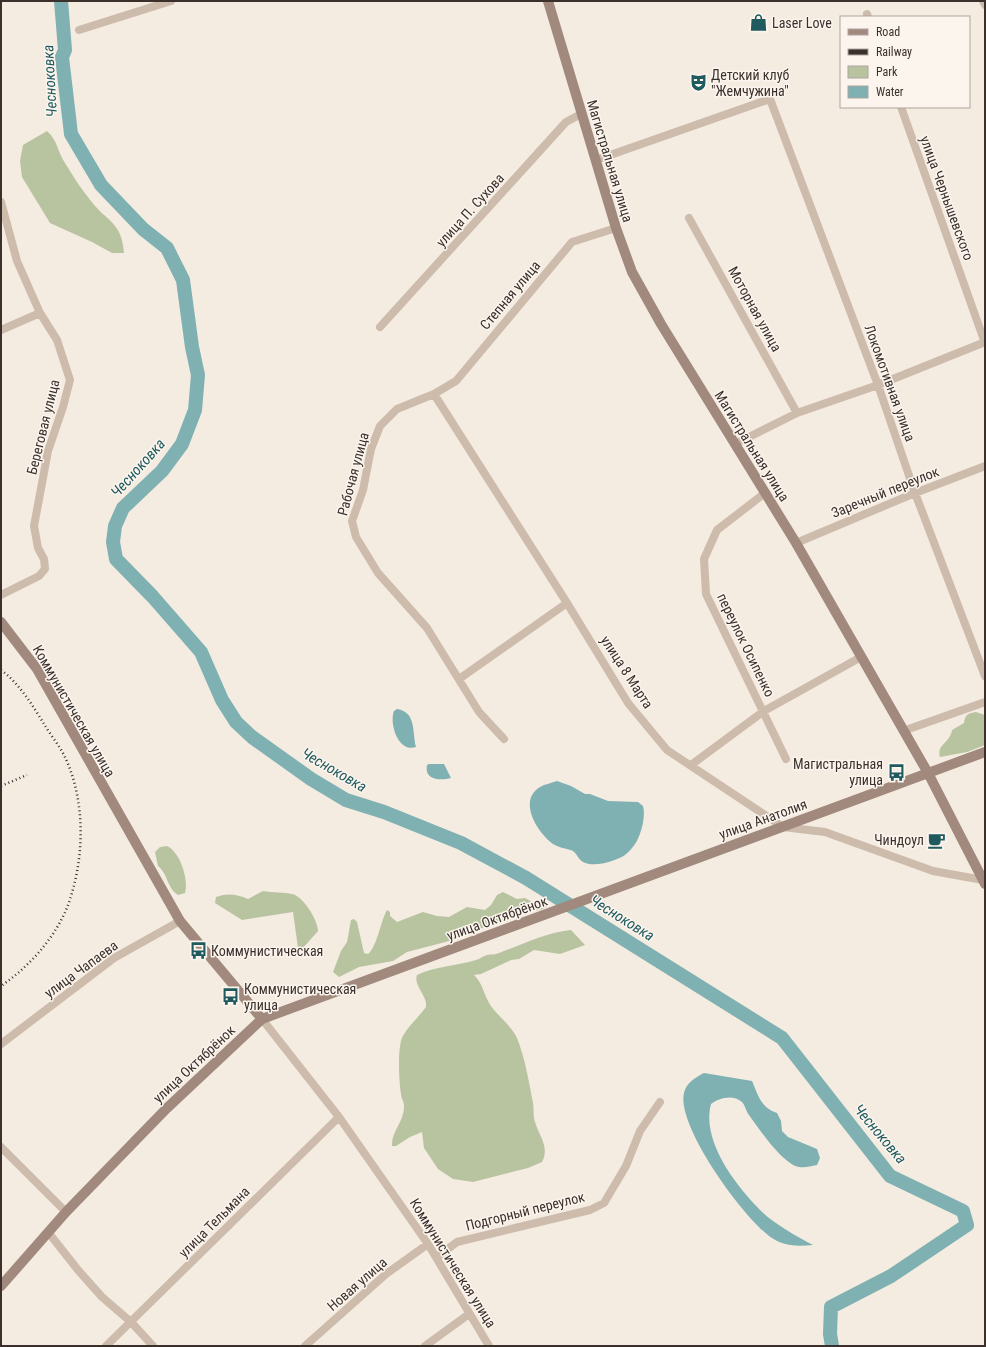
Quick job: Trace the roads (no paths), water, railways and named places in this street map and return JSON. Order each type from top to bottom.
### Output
[{"type":"street","points":[[80,30],[171,1]]},
{"type":"street","name":"Магистральная улица","points":[[548,1],[623,252],[644,295],[796,543],[928,774],[984,882]]},
{"type":"street","points":[[983,1],[985,5]]},
{"type":"street","name":"Локомотивная улица","points":[[596,160],[770,99],[878,385],[915,493],[985,676]]},
{"type":"street","name":"улица Чернышевского","points":[[901,108],[985,342]]},
{"type":"street","name":"улица П. Сухова","points":[[380,327],[566,122],[581,114]]},
{"type":"street","name":"Береговая улица","points":[[1,202],[17,261],[40,313],[57,340],[70,380],[48,452],[34,526],[38,548],[44,559],[45,569],[39,576],[1,595]]},
{"type":"street","name":"Моторная улица","points":[[689,218],[797,413]]},
{"type":"street","name":"Степная улица","points":[[434,394],[456,381],[572,242],[616,228]]},
{"type":"street","points":[[1,330],[40,313]]},
{"type":"street","points":[[735,444],[797,413],[878,385],[985,342]]},
{"type":"street","name":"улица 8 Марта","points":[[434,394],[567,603],[628,703],[667,750],[784,826],[825,832],[933,871],[984,882]]},
{"type":"street","name":"Рабочая улица","points":[[434,394],[397,409],[380,426],[371,449],[363,490],[352,520],[356,537],[378,573],[427,628],[479,712],[504,740]]},
{"type":"street","name":"Заречный переулок","points":[[796,543],[915,493],[985,466]]},
{"type":"street","name":"переулок Осипенко","points":[[764,493],[717,530],[704,558],[706,594],[786,759]]},
{"type":"street","points":[[458,679],[567,603]]},
{"type":"street","name":"Коммунистическая улица","points":[[1,622],[37,669],[180,921],[262,1019],[339,1117],[437,1257],[489,1346]]},
{"type":"street","points":[[691,766],[764,711],[861,657]]},
{"type":"street","points":[[903,731],[985,702]]},
{"type":"street","name":"улица Анатолия","points":[[597,896],[985,752]]},
{"type":"street","name":"улица Октябрёнок","points":[[1,1286],[66,1212],[166,1109],[262,1019],[597,896]]},
{"type":"street","name":"улица Чапаева","points":[[1,1044],[114,958],[180,921]]},
{"type":"street","name":"Подгорный переулок","points":[[437,1257],[457,1242],[590,1210],[604,1203],[626,1166],[640,1132],[660,1102]]},
{"type":"street","name":"улица Тельмана","points":[[106,1346],[339,1117]]},
{"type":"street","points":[[1,1147],[66,1212]]},
{"type":"street","points":[[48,1232],[78,1270],[102,1297],[131,1322],[153,1346]]},
{"type":"street","name":"Новая улица","points":[[305,1346],[386,1274],[428,1244]]},
{"type":"street","points":[[426,1346],[469,1314]]},
{"type":"water","points":[[397,709],[408,714],[411,719],[416,747],[410,748],[404,746],[396,736],[393,716],[394,711]]},
{"type":"water","points":[[444,764],[451,778],[438,779],[430,776],[427,770],[427,765]]},
{"type":"water","points":[[557,781],[571,786],[585,794],[590,794],[608,801],[638,802],[643,806],[644,815],[641,831],[635,844],[628,853],[611,861],[599,864],[588,864],[582,861],[573,851],[555,845],[547,839],[536,825],[532,817],[530,800],[533,793],[540,787]]},
{"type":"water","points":[[704,1073],[752,1081],[758,1096],[767,1108],[777,1113],[781,1121],[782,1131],[788,1137],[817,1149],[820,1158],[817,1165],[799,1167],[786,1160],[779,1153],[749,1115],[742,1102],[734,1098],[726,1098],[711,1104],[709,1118],[711,1133],[716,1148],[723,1162],[741,1189],[761,1211],[773,1221],[813,1245],[797,1246],[782,1243],[772,1238],[760,1228],[730,1193],[701,1149],[684,1108],[684,1093],[689,1083]]},
{"type":"waterway","name":"Чесноковка","points":[[61,1],[65,50],[62,57],[71,134],[101,185],[143,229],[167,248],[183,280],[192,347],[198,375],[195,410],[182,444],[162,471],[123,508],[115,526],[113,542],[116,559],[153,597],[201,652],[222,700],[236,722],[252,737],[311,779],[346,800],[384,812],[461,843],[526,878],[782,1038],[890,1176],[963,1211],[967,1225],[891,1276],[831,1307],[830,1334],[832,1346]]},
{"type":"railway","points":[[1,670],[14,681],[25,695],[64,755],[71,772],[76,791],[81,829],[78,868],[74,887],[63,917],[49,940],[22,970],[1,986]]},
{"type":"railway","points":[[1,786],[27,775]]},
{"type":"place","name":"Laser Love","points":[[759,23]]},
{"type":"place","name":"Детский клуб \"Жемчужина\"","points":[[698,83]]},
{"type":"place","name":"Магистральная улица","points":[[896,772]]},
{"type":"place","name":"Чиндоул","points":[[937,840]]},
{"type":"place","name":"Коммунистическая","points":[[198,951]]},
{"type":"place","name":"Коммунистическая улица","points":[[231,997]]}]
